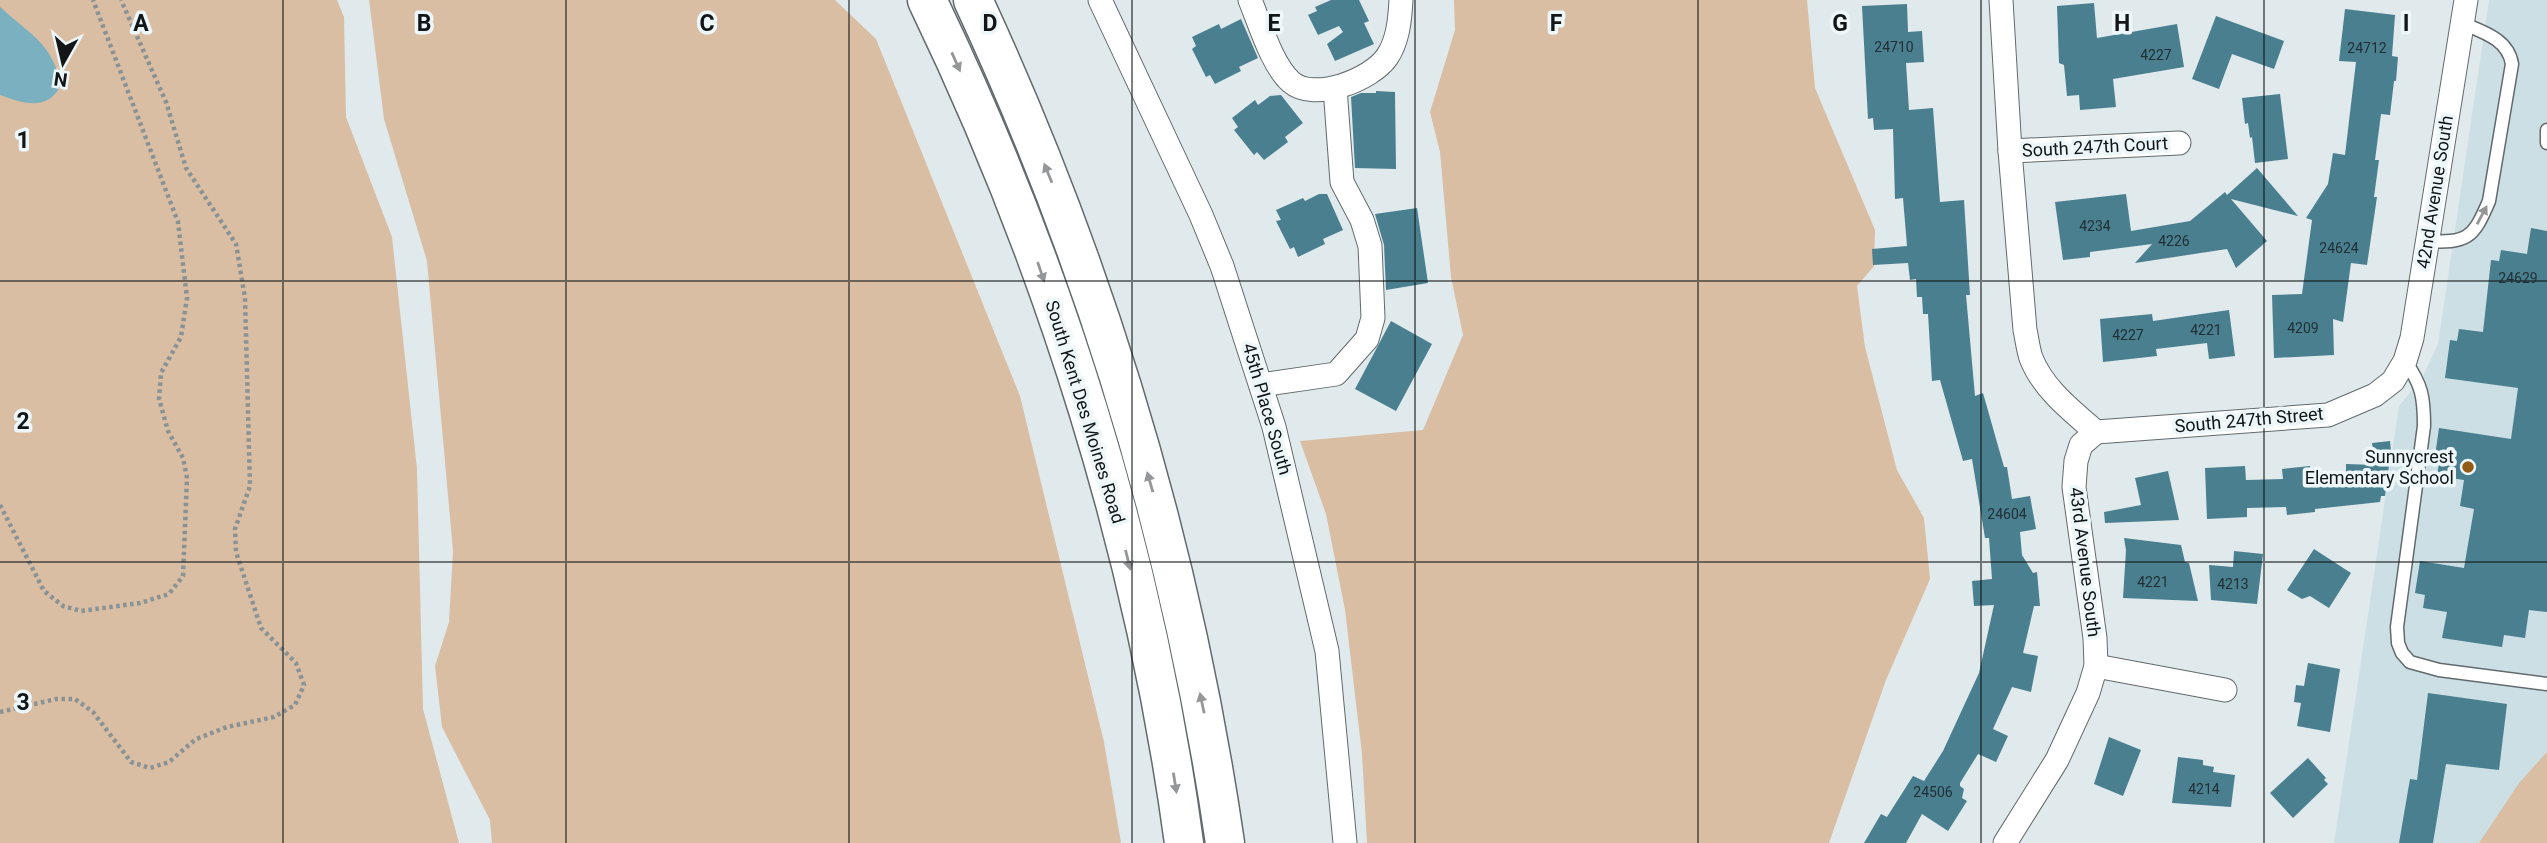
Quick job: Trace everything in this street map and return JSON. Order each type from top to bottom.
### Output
[{"type":"highway","name":"South Kent Des Moines Road","points":[[927,0],[973,99],[1014,198],[1086,405],[1145,629],[1184,843]]},
{"type":"highway","points":[[973,0],[1056,191],[1114,356],[1157,505],[1186,622],[1211,745],[1225,843]]},
{"type":"street","name":"45th Place South","points":[[1100,0],[1201,215],[1222,266],[1261,385],[1295,510],[1327,651],[1345,843]]},
{"type":"street","points":[[1250,0],[1286,77],[1308,91],[1335,88],[1373,70],[1384,61],[1397,33],[1401,0]]},
{"type":"street","points":[[2001,0],[2025,330],[2031,357],[2044,382],[2096,432]]},
{"type":"street","name":"42nd Avenue South","points":[[2393,381],[2405,361],[2412,338],[2464,11]]},
{"type":"street","points":[[1261,385],[1336,374],[1367,339],[1373,318],[1370,246],[1362,220],[1342,182],[1335,88]]},
{"type":"street","name":"South 247th Court","points":[[2010,151],[2179,143]]},
{"type":"street","name":"South 247th Street","points":[[2096,432],[2328,415],[2375,395],[2393,381]]},
{"type":"street","name":"43rd Avenue South","points":[[2005,843],[2056,760],[2088,693],[2096,666],[2095,638],[2074,487],[2076,461],[2081,445],[2096,432]]},
{"type":"street","points":[[2096,666],[2225,690]]},
{"type":"lane","points":[[2426,241],[2455,242],[2462,239],[2474,229],[2483,216],[2489,201],[2512,64],[2511,54],[2502,44],[2464,11]]},
{"type":"lane","points":[[2547,130],[2547,144]]},
{"type":"lane","points":[[2405,361],[2418,379],[2424,398],[2424,425],[2397,627],[2402,653],[2410,662],[2439,670],[2547,684]]},
{"type":"path","points":[[0,505],[44,591],[63,606],[80,611],[140,603],[169,594],[183,576],[187,478],[183,458],[168,431],[159,399],[161,373],[181,337],[187,298],[178,222],[93,0]]},
{"type":"path","points":[[0,712],[56,699],[75,699],[93,712],[131,762],[150,768],[169,762],[196,739],[227,727],[274,716],[295,705],[304,685],[296,663],[261,628],[236,552],[234,529],[250,486],[245,298],[236,244],[186,168],[166,102],[121,0]]},
{"type":"shaded area","points":[[0,0],[337,0],[344,17],[346,117],[392,237],[417,469],[423,709],[459,843],[0,843]]},
{"type":"shaded area","points":[[369,0],[835,0],[876,39],[1020,396],[1104,742],[1121,843],[492,843],[490,820],[442,727],[435,666],[449,622],[453,551],[427,261],[384,119]]},
{"type":"shaded area","points":[[1454,0],[1807,0],[1815,88],[1875,230],[1874,266],[1857,286],[1865,347],[1897,470],[1924,518],[1930,579],[1886,680],[1829,843],[1367,843],[1362,754],[1345,610],[1326,514],[1300,441],[1423,430],[1463,335],[1451,277],[1440,152],[1430,112],[1455,30]]},
{"type":"shaded area","name":"Sunnycrest Elementary School","points":[[2489,0],[2547,0],[2547,843],[2334,843],[2399,406],[2422,378],[2438,344]]},
{"type":"shaded area","points":[[2547,752],[2547,843],[2479,843],[2519,783]]},
{"type":"water","points":[[0,7],[38,40],[52,58],[61,85],[49,99],[26,103],[0,95]]},
{"type":"building","points":[[1331,0],[1359,0],[1369,21],[1364,23],[1374,44],[1335,61],[1327,44],[1343,32],[1339,26],[1318,35],[1308,15],[1317,11],[1315,7]]},
{"type":"building","points":[[2094,3],[2097,38],[2177,24],[2184,67],[2113,79],[2116,107],[2080,110],[2079,95],[2067,96],[2064,65],[2059,63],[2057,6]]},
{"type":"building","points":[[1907,4],[1908,32],[1922,31],[1924,62],[1906,63],[1909,110],[1933,108],[1940,202],[1964,200],[1970,295],[1966,295],[1975,396],[1983,393],[2004,467],[2007,467],[2012,499],[2030,496],[2036,529],[2020,532],[2022,555],[2033,573],[2037,572],[2040,606],[2034,606],[2023,653],[2038,656],[2031,692],[2012,687],[1993,729],[2008,736],[1996,762],[1978,754],[1960,783],[1964,789],[1962,798],[1967,801],[1948,831],[1922,814],[1906,843],[1864,843],[1881,814],[1887,817],[1913,776],[1924,781],[1943,751],[1979,673],[1994,605],[1974,606],[1972,581],[1992,579],[1989,538],[1985,538],[1972,459],[1963,461],[1940,380],[1932,381],[1928,314],[1923,314],[1922,297],[1917,297],[1916,279],[1910,280],[1908,263],[1873,265],[1872,249],[1907,246],[1903,198],[1895,199],[1893,129],[1874,130],[1873,118],[1868,119],[1862,6]]},
{"type":"building","points":[[2345,9],[2395,15],[2392,56],[2398,57],[2396,81],[2390,115],[2381,114],[2375,160],[2379,160],[2374,197],[2377,197],[2367,265],[2351,263],[2343,322],[2333,319],[2334,355],[2274,358],[2272,295],[2302,294],[2312,220],[2306,218],[2328,184],[2333,153],[2345,155],[2356,62],[2339,61]]},
{"type":"building","points":[[2216,16],[2284,41],[2274,69],[2232,54],[2219,89],[2192,79]]},
{"type":"building","points":[[1241,19],[1258,58],[1239,67],[1241,71],[1215,84],[1210,75],[1206,77],[1192,49],[1196,46],[1192,37],[1219,24],[1221,29]]},
{"type":"building","points":[[1376,91],[1395,92],[1396,169],[1355,168],[1351,97]]},
{"type":"building","points":[[2280,94],[2288,159],[2255,163],[2252,137],[2250,138],[2248,123],[2245,124],[2242,98]]},
{"type":"building","points":[[1281,95],[1303,123],[1285,137],[1288,142],[1264,160],[1257,152],[1254,155],[1234,130],[1238,127],[1232,118],[1255,100],[1258,105],[1270,96]]},
{"type":"building","points":[[2257,168],[2298,216],[2231,199],[2267,241],[2236,268],[2227,249],[2135,263],[2152,244],[2090,252],[2090,257],[2063,260],[2055,202],[2126,194],[2131,231],[2190,221],[2225,192],[2227,195]]},
{"type":"building","points":[[1319,194],[1327,194],[1343,230],[1323,239],[1325,244],[1298,257],[1294,247],[1290,249],[1276,221],[1281,220],[1276,210]]},
{"type":"building","points":[[1417,208],[1428,283],[1386,290],[1384,245],[1375,214]]},
{"type":"building","points":[[2531,228],[2547,231],[2547,612],[2529,610],[2525,638],[2504,635],[2502,647],[2442,638],[2447,612],[2423,608],[2425,595],[2415,593],[2420,561],[2464,568],[2474,509],[2460,506],[2464,480],[2437,476],[2440,457],[2435,456],[2439,428],[2511,439],[2518,388],[2445,378],[2450,340],[2457,341],[2459,329],[2483,332],[2491,260],[2499,261],[2501,250],[2527,254]]},
{"type":"building","points":[[2229,310],[2235,356],[2209,359],[2207,343],[2156,349],[2157,356],[2103,362],[2100,319],[2152,314],[2153,321]]},
{"type":"building","points":[[1391,321],[1432,344],[1396,411],[1355,389]]},
{"type":"building","points":[[2390,441],[2385,496],[2381,496],[2380,502],[2287,515],[2286,507],[2247,508],[2247,517],[2207,519],[2205,468],[2245,466],[2246,480],[2283,479],[2282,469],[2310,466],[2311,477],[2346,473],[2346,464],[2375,465],[2372,443]]},
{"type":"building","points":[[2168,471],[2179,520],[2105,523],[2104,512],[2141,505],[2135,478]]},
{"type":"building","points":[[2124,538],[2181,545],[2185,562],[2189,563],[2198,601],[2123,598],[2126,550]]},
{"type":"building","points":[[2314,549],[2351,573],[2329,608],[2310,596],[2302,599],[2287,590]]},
{"type":"building","points":[[2234,551],[2263,554],[2257,604],[2211,600],[2209,565],[2233,567]]},
{"type":"building","points":[[2308,663],[2340,669],[2330,732],[2297,726],[2301,703],[2294,702],[2296,685],[2304,686]]},
{"type":"building","points":[[2428,693],[2507,704],[2499,770],[2446,764],[2433,843],[2399,843],[2410,779],[2417,780]]},
{"type":"building","points":[[2109,737],[2141,750],[2123,796],[2094,784]]},
{"type":"building","points":[[2178,757],[2203,760],[2203,765],[2214,767],[2213,772],[2235,775],[2231,807],[2172,803]]},
{"type":"building","points":[[2308,758],[2328,784],[2293,818],[2270,793]]},
{"type":"place","name":"Sunnycrest Elementary School","points":[[2468,467]]}]
